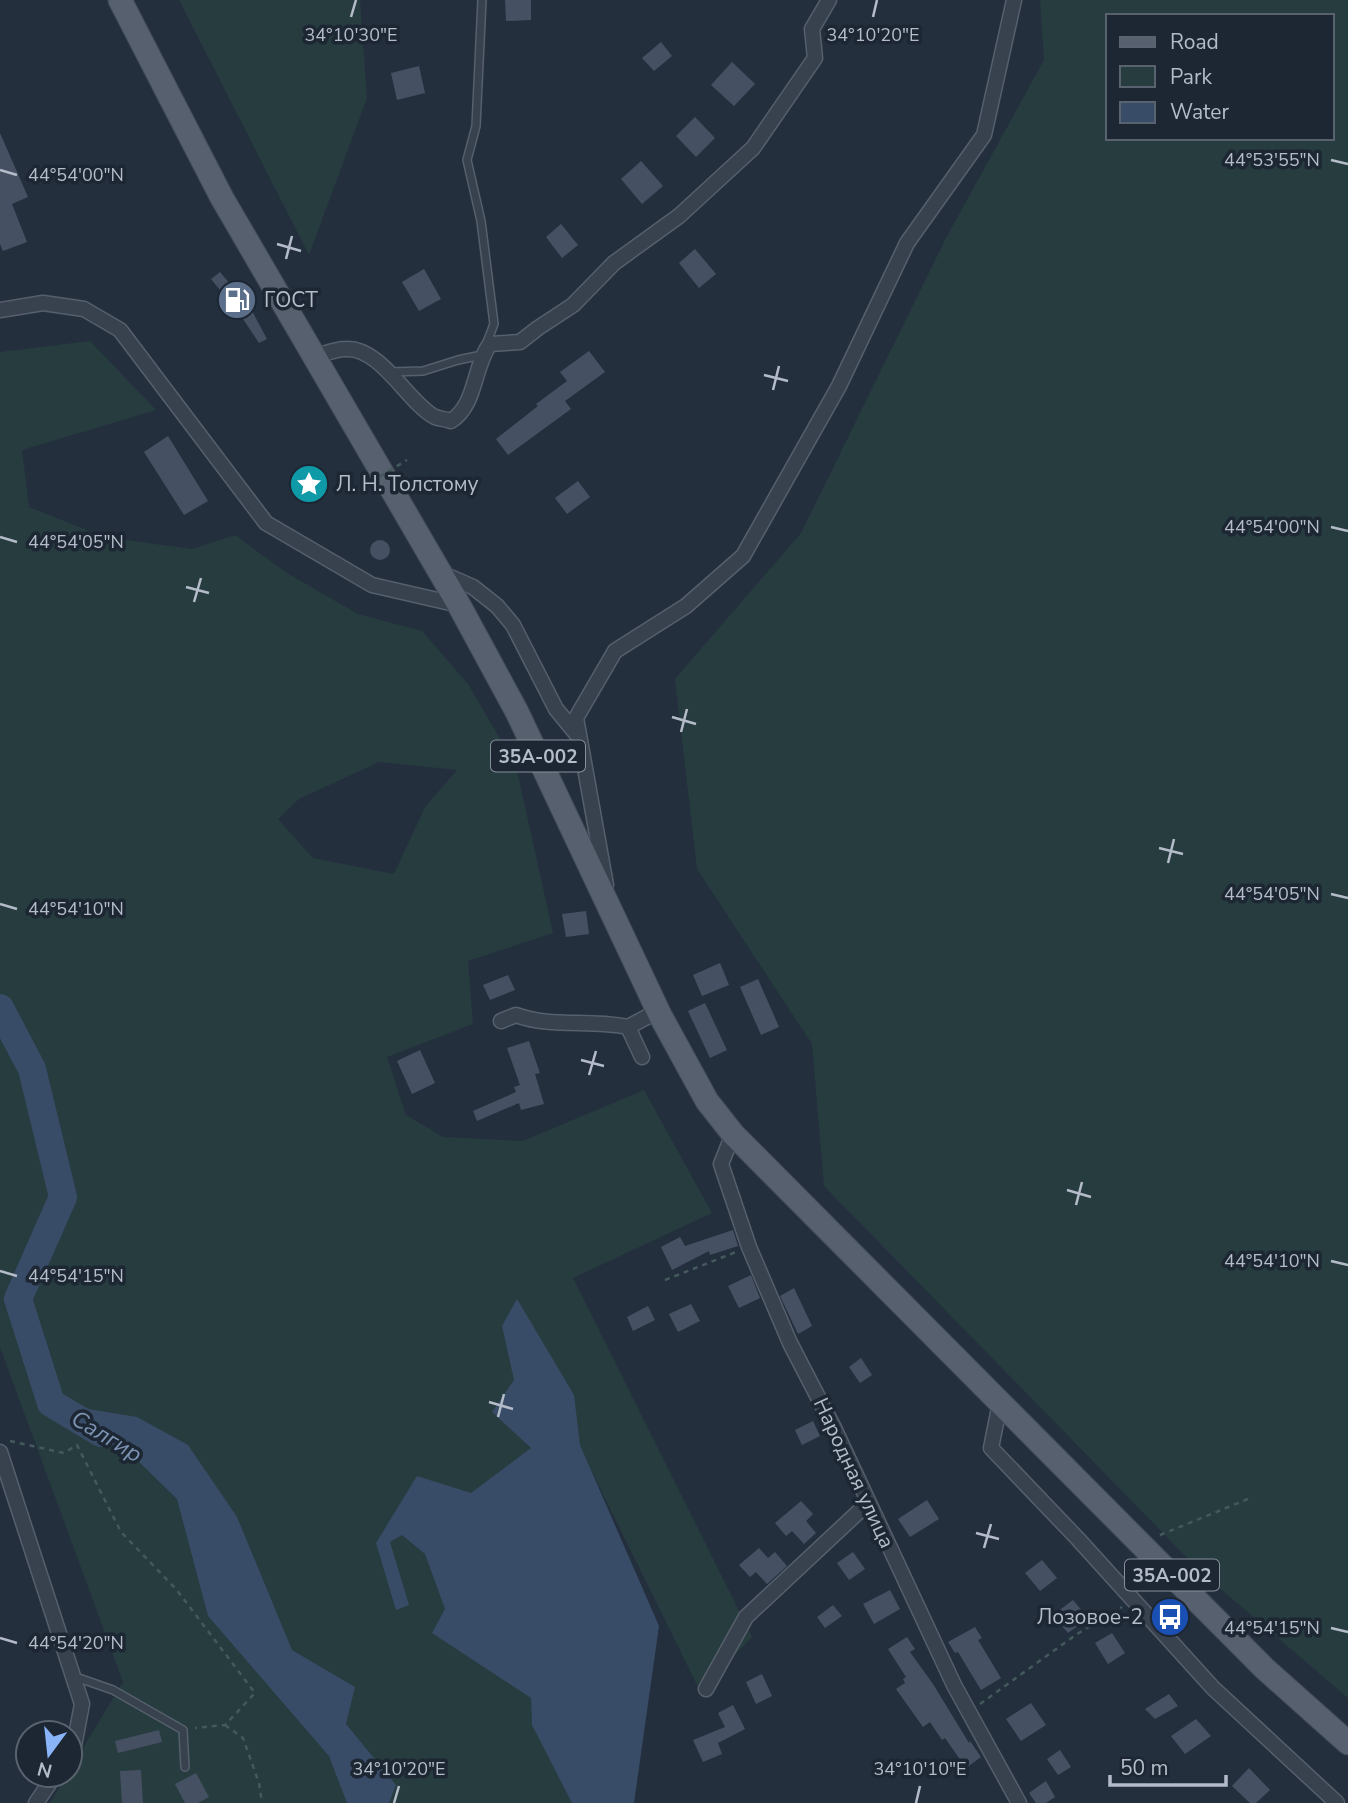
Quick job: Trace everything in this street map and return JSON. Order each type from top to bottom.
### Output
[{"type":"main road","name":"35А-002","points":[[120,0],[222,198],[459,605],[517,712],[658,1011],[707,1101],[733,1134],[1264,1668],[1348,1743]]},
{"type":"street","points":[[314,357],[347,348],[359,351],[382,364],[412,397],[435,416],[451,421],[460,415],[482,355],[490,344],[520,342],[573,305],[614,263],[680,216],[753,148],[815,58],[812,29],[829,0]]},
{"type":"street","points":[[610,911],[576,718],[615,651],[686,606],[743,556],[839,387],[907,243],[984,135],[1014,0]]},
{"type":"street","points":[[0,310],[43,303],[84,309],[120,330],[266,523],[372,585],[459,605]]},
{"type":"street","points":[[440,573],[473,587],[497,606],[513,625],[556,709],[579,738]]},
{"type":"street","points":[[500,1021],[516,1015],[533,1022],[606,1022],[628,1027],[658,1011]]},
{"type":"street","points":[[628,1027],[642,1057]]},
{"type":"street","name":"Народная улица","points":[[733,1134],[721,1164],[749,1247],[790,1343],[835,1430],[968,1711],[1019,1803]]},
{"type":"street","points":[[1000,1403],[991,1448],[1213,1688],[1337,1803]]},
{"type":"street","points":[[0,1452],[82,1704],[79,1719]]},
{"type":"street","points":[[705,1689],[746,1617],[868,1503]]},
{"type":"lane","points":[[390,372],[423,371],[458,359],[482,355],[494,324],[481,221],[467,159],[476,127],[482,0]]},
{"type":"lane","points":[[72,1675],[113,1690],[183,1730],[185,1767]]},
{"type":"path","points":[[354,492],[407,460]]},
{"type":"path","points":[[665,1280],[749,1247]]},
{"type":"path","points":[[0,1438],[64,1453],[77,1445],[121,1532],[176,1589],[254,1693],[225,1725],[183,1730]]},
{"type":"path","points":[[1157,1536],[1248,1499]]},
{"type":"path","points":[[968,1711],[1077,1634],[1133,1600]]},
{"type":"path","points":[[225,1725],[243,1738],[259,1783],[262,1803]]},
{"type":"green space","points":[[179,0],[360,0],[367,98],[309,255]]},
{"type":"green space","points":[[1040,0],[1348,0],[1348,1698],[1203,1574],[824,1186],[812,1044],[697,869],[675,679],[801,533],[946,238],[1044,60]]},
{"type":"green space","points":[[90,341],[156,410],[22,450],[29,507],[104,537],[192,549],[235,535],[287,573],[358,614],[422,631],[468,684],[516,766],[553,933],[468,961],[473,1024],[387,1057],[406,1115],[443,1137],[523,1141],[644,1090],[712,1213],[573,1278],[752,1637],[700,1691],[587,1462],[589,1803],[50,1803],[58,1789],[84,1789],[84,1746],[123,1682],[0,1347],[0,352]],"holes":[[[379,762],[457,770],[425,807],[394,874],[313,858],[278,819],[299,799]]]},
{"type":"water","points":[[517,1299],[574,1395],[580,1445],[659,1626],[634,1803],[572,1803],[532,1725],[531,1698],[432,1633],[445,1609],[425,1554],[402,1535],[390,1542],[409,1605],[396,1610],[376,1543],[417,1476],[471,1493],[531,1448],[492,1412],[514,1380],[502,1326]]},
{"type":"water","points":[[69,1406],[137,1417],[188,1445],[237,1517],[292,1650],[355,1687],[346,1724],[396,1785],[389,1803],[347,1803],[329,1756],[208,1616],[177,1499],[132,1455],[67,1423]]},
{"type":"building","points":[[505,0],[531,0],[531,20],[506,21]]},
{"type":"building","points":[[661,42],[672,56],[654,71],[642,58]]},
{"type":"building","points":[[732,62],[755,84],[734,106],[711,85]]},
{"type":"building","points":[[419,66],[425,93],[397,100],[391,73]]},
{"type":"building","points":[[695,117],[715,138],[696,157],[676,136]]},
{"type":"building","points":[[0,133],[28,197],[12,204],[27,242],[3,251],[0,244]]},
{"type":"building","points":[[641,161],[663,186],[642,204],[621,179]]},
{"type":"building","points":[[561,224],[578,245],[562,258],[546,237]]},
{"type":"building","points":[[695,249],[716,274],[699,288],[679,263]]},
{"type":"building","points":[[424,269],[441,299],[419,311],[402,282]]},
{"type":"building","points":[[220,272],[251,309],[267,339],[259,343],[211,279]]},
{"type":"building","points":[[589,351],[605,372],[565,401],[571,409],[508,455],[496,439],[567,381],[560,372]]},
{"type":"building","points":[[168,436],[208,501],[184,515],[144,452]]},
{"type":"building","points":[[578,481],[590,497],[567,514],[555,498]]},
{"type":"building","points":[[380,540],[387,543],[390,550],[387,557],[380,560],[373,557],[370,550],[373,543]]},
{"type":"building","points":[[586,911],[589,934],[566,937],[562,914]]},
{"type":"building","points":[[720,963],[729,985],[702,996],[693,975]]},
{"type":"building","points":[[508,975],[515,990],[490,1000],[483,985]]},
{"type":"building","points":[[758,979],[779,1027],[761,1035],[740,987]]},
{"type":"building","points":[[705,1003],[727,1050],[710,1058],[688,1011]]},
{"type":"building","points":[[529,1041],[540,1073],[535,1074],[544,1104],[521,1110],[519,1103],[477,1121],[473,1111],[516,1092],[514,1087],[520,1085],[507,1048]]},
{"type":"building","points":[[420,1050],[435,1083],[412,1094],[397,1061]]},
{"type":"building","points":[[733,1230],[738,1246],[710,1255],[709,1251],[672,1270],[661,1247],[680,1237],[685,1246]]},
{"type":"building","points":[[751,1275],[760,1298],[739,1308],[728,1286]]},
{"type":"building","points":[[794,1288],[812,1326],[798,1334],[780,1296]]},
{"type":"building","points":[[691,1304],[700,1321],[678,1332],[669,1314]]},
{"type":"building","points":[[648,1306],[655,1320],[633,1331],[627,1317]]},
{"type":"building","points":[[861,1358],[872,1375],[860,1383],[849,1367]]},
{"type":"building","points":[[813,1421],[820,1436],[802,1445],[795,1430]]},
{"type":"building","points":[[927,1500],[939,1519],[910,1537],[898,1519]]},
{"type":"building","points":[[801,1501],[813,1514],[806,1521],[816,1533],[804,1544],[792,1531],[786,1536],[775,1523]]},
{"type":"building","points":[[759,1548],[768,1558],[775,1552],[787,1566],[767,1584],[756,1572],[750,1577],[739,1565]]},
{"type":"building","points":[[853,1552],[865,1569],[849,1580],[837,1563]]},
{"type":"building","points":[[1042,1560],[1057,1578],[1040,1591],[1025,1573]]},
{"type":"building","points":[[890,1590],[900,1609],[874,1624],[863,1604]]},
{"type":"building","points":[[1073,1600],[1088,1618],[1068,1633],[1053,1615]]},
{"type":"building","points":[[833,1605],[842,1616],[825,1628],[817,1617]]},
{"type":"building","points":[[975,1627],[982,1638],[978,1640],[1001,1678],[981,1690],[958,1652],[955,1653],[948,1642]]},
{"type":"building","points":[[1112,1633],[1125,1653],[1108,1664],[1095,1643]]},
{"type":"building","points":[[907,1637],[915,1649],[910,1652],[981,1757],[966,1768],[930,1722],[923,1727],[896,1689],[905,1683],[903,1679],[906,1677],[888,1649]]},
{"type":"building","points":[[762,1674],[772,1696],[756,1704],[746,1682]]},
{"type":"building","points":[[1169,1694],[1178,1706],[1155,1719],[1145,1709]]},
{"type":"building","points":[[1031,1703],[1046,1725],[1021,1741],[1006,1719]]},
{"type":"building","points":[[733,1705],[745,1729],[718,1743],[722,1754],[703,1762],[693,1740],[725,1727],[718,1713]]},
{"type":"building","points":[[1196,1719],[1211,1736],[1185,1754],[1171,1736]]},
{"type":"building","points":[[159,1730],[162,1742],[118,1753],[115,1741]]},
{"type":"building","points":[[1060,1750],[1071,1767],[1058,1775],[1047,1759]]},
{"type":"building","points":[[1249,1768],[1270,1790],[1256,1803],[1250,1803],[1232,1786]]},
{"type":"building","points":[[141,1770],[143,1803],[122,1803],[120,1771]]},
{"type":"building","points":[[196,1773],[209,1797],[198,1803],[185,1803],[175,1784]]},
{"type":"building","points":[[1046,1781],[1055,1797],[1046,1803],[1036,1803],[1029,1793]]},
{"type":"waterway","name":"Салгир","points":[[0,1008],[32,1069],[63,1197],[18,1299],[51,1403],[101,1433]]},
{"type":"place","name":"ГОСТ","points":[[237,300]]},
{"type":"place","name":"Л. Н. Толстому","points":[[309,484]]},
{"type":"place","name":"Лозовое-2","points":[[1170,1617]]}]
